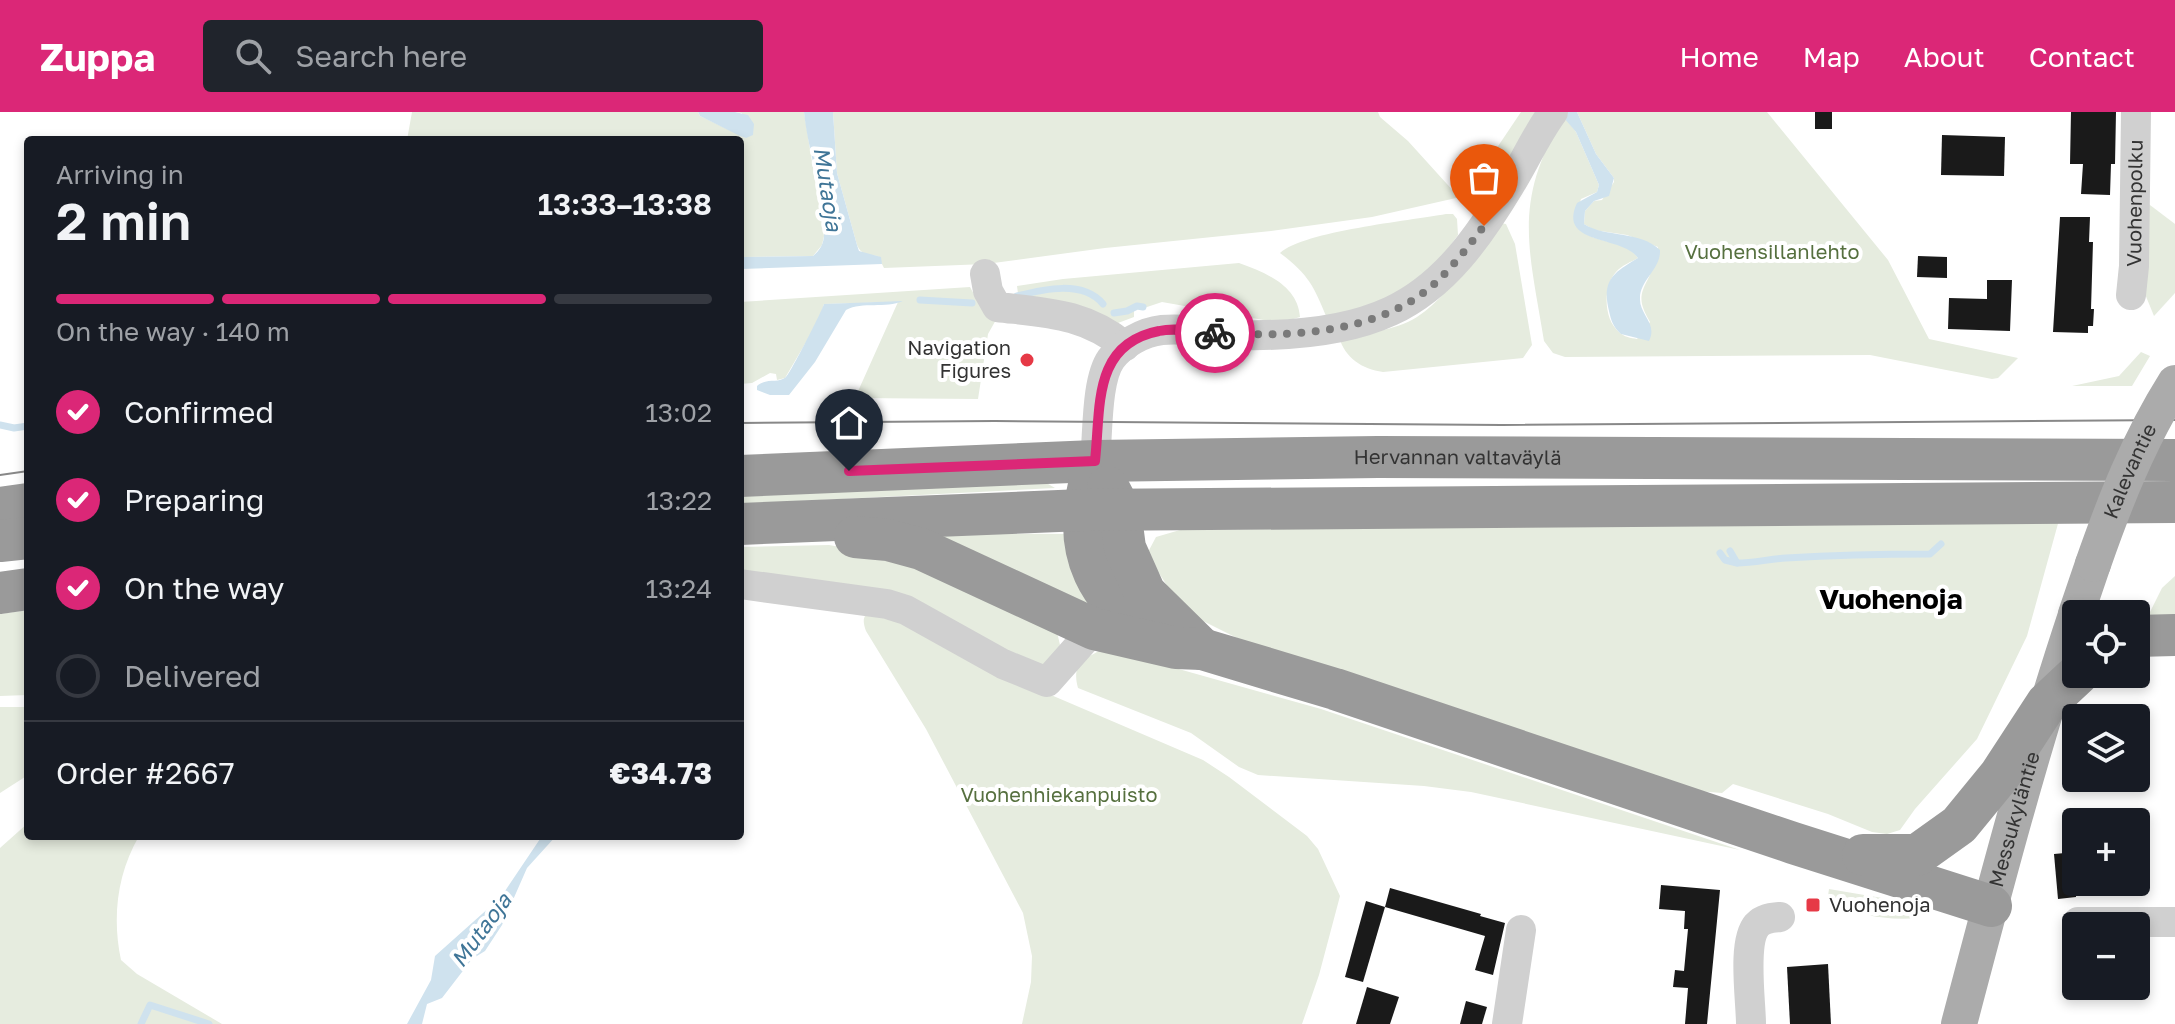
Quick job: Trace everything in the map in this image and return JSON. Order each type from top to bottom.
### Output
[{"type":"highway","name":"Hervannan valtaväylä","points":[[744,476],[1095,461],[1378,457],[2175,460]]},
{"type":"highway","points":[[1095,461],[1102,510],[1125,548],[1145,593],[1202,649]]},
{"type":"highway","points":[[744,524],[1102,510],[2175,502]]},
{"type":"highway","points":[[0,508],[24,505]]},
{"type":"highway","points":[[1102,510],[1085,543],[1091,567],[1105,596],[1125,619],[1152,641]]},
{"type":"highway","points":[[787,522],[921,549],[1094,629],[1176,648],[1202,649],[1335,689],[1829,855],[1991,906]]},
{"type":"highway","points":[[0,541],[24,538]]},
{"type":"highway","points":[[0,593],[24,590]]},
{"type":"highway","points":[[2150,636],[2175,635]]},
{"type":"highway","points":[[1829,855],[1917,855],[1934,844],[1959,825],[1977,805],[2047,703],[2063,688]]},
{"type":"main road","name":"Kalevantie","points":[[2093,564],[2136,454],[2175,383]]},
{"type":"main road","name":"Messukyläntie","points":[[2081,600],[2093,564]]},
{"type":"main road","name":"Messukyläntie","points":[[1959,1024],[2010,826],[2062,657]]},
{"type":"street","name":"Vuohenpolku","points":[[2131,295],[2136,112]]},
{"type":"street","points":[[1095,461],[1102,380],[1111,360],[1134,338],[1162,330],[1245,335],[1308,332],[1359,322],[1391,311],[1430,287],[1464,253],[1510,185],[1548,119]]},
{"type":"street","points":[[985,274],[988,291],[997,307],[1078,319],[1104,329],[1125,346]]},
{"type":"street","points":[[744,585],[887,604],[906,610],[1003,664],[1047,682],[1094,629]]},
{"type":"street","points":[[1751,1024],[1749,948],[1756,926],[1767,918],[1780,917]]},
{"type":"street","points":[[2150,922],[2175,922]]},
{"type":"street","points":[[1507,1024],[1521,930]]},
{"type":"green space","points":[[412,112],[698,112],[700,116],[742,136],[408,136]]},
{"type":"green space","points":[[735,112],[804,112],[824,236],[822,245],[813,256],[744,257],[746,138],[742,113]]},
{"type":"green space","points":[[833,112],[1378,112],[1408,141],[1456,194],[1456,198],[1372,217],[1271,231],[986,264],[884,268],[878,256],[863,253],[857,245],[837,173]]},
{"type":"green space","points":[[1521,112],[1538,112],[1493,185],[1482,186],[1477,182],[1480,173]]},
{"type":"green space","name":"Vuohensillanlehto","points":[[1577,112],[1767,112],[1888,260],[1929,339],[2018,358],[1998,378],[1992,379],[1870,355],[1565,357],[1553,353],[1544,341],[1533,279],[1529,226],[1537,174],[1564,116],[1576,132],[1599,185],[1597,192],[1581,199],[1574,221],[1588,235],[1623,246],[1638,258],[1616,272],[1607,294],[1610,319],[1619,332],[1628,337],[1637,339],[1650,322],[1642,305],[1642,296],[1658,247],[1627,235],[1594,230],[1584,224],[1585,211],[1594,201],[1602,200],[1614,178],[1596,154]]},
{"type":"green space","points":[[2146,202],[2175,224],[2175,293],[2154,316],[2145,294]]},
{"type":"green space","points":[[1453,214],[1457,219],[1458,235],[1436,265],[1384,303],[1327,318],[1309,281],[1280,253],[1293,245],[1333,233]]},
{"type":"green space","points":[[1500,223],[1506,224],[1515,244],[1532,345],[1523,358],[1383,372],[1361,365],[1350,357],[1339,337],[1389,328],[1417,317],[1451,286]]},
{"type":"green space","points":[[1239,263],[1269,276],[1286,288],[1298,306],[1300,317],[1280,323],[1162,302],[1144,308],[1134,304],[1134,317],[1110,326],[1019,301],[1017,286]]},
{"type":"green space","points":[[970,287],[983,311],[997,318],[988,334],[978,399],[855,398],[898,302],[824,304],[819,320],[785,378],[777,380],[776,374],[770,373],[752,383],[744,384],[744,302]]},
{"type":"green space","points":[[2141,352],[2150,356],[2132,386],[2072,386],[2119,376]]},
{"type":"green space","points":[[1043,481],[1055,488],[744,504],[744,491]]},
{"type":"green space","points":[[2059,520],[2027,636],[1977,739],[1900,830],[1887,834],[1872,832],[1828,814],[1733,784],[1722,793],[1685,790],[1241,640],[1183,611],[1147,554],[1156,537],[1180,530]]},
{"type":"green space","points":[[910,533],[1074,534],[1094,620]]},
{"type":"green space","points":[[829,545],[897,557],[1057,632],[1060,645],[1046,666],[1029,664],[890,592],[744,576],[744,547]]},
{"type":"green space","points":[[2175,576],[2175,619],[2150,616],[2162,588]]},
{"type":"green space","name":"Vuohenhiekanpuisto","points":[[872,608],[995,671],[1203,760],[1307,836],[1318,849],[1340,896],[1302,1024],[1022,1024],[1031,982],[1032,956],[1023,913],[926,729],[866,631],[864,618]]},
{"type":"green space","points":[[24,611],[24,695],[0,696],[0,614]]},
{"type":"green space","points":[[1104,648],[1321,709],[1740,850],[1471,792],[1258,775],[1239,767],[1191,733],[1078,688],[1078,667]]},
{"type":"green space","points":[[0,707],[24,707],[24,778],[0,793]]},
{"type":"green space","points":[[24,827],[24,840],[137,840],[118,896],[117,928],[121,960],[137,974],[222,1024],[0,1024],[0,848]]},
{"type":"green space","points":[[1829,889],[1882,898],[1921,912],[1918,918],[1906,919],[1860,913],[1827,903]]},
{"type":"water","points":[[698,112],[748,115],[754,124],[753,135],[746,138],[740,136],[700,116]]},
{"type":"water","name":"Mutaoja","points":[[804,112],[833,112],[837,173],[857,245],[859,251],[881,257],[882,264],[744,269],[744,257],[813,256],[820,249],[824,234],[821,204]]},
{"type":"water","points":[[1559,112],[1577,112],[1596,154],[1614,178],[1609,196],[1594,201],[1585,211],[1584,224],[1642,239],[1660,250],[1640,298],[1650,324],[1649,341],[1621,334],[1612,320],[1607,300],[1609,284],[1617,272],[1638,258],[1619,246],[1583,233],[1576,226],[1573,217],[1577,203],[1597,192],[1599,185],[1576,132]]},
{"type":"water","points":[[903,301],[846,310],[815,362],[789,395],[770,395],[757,390],[761,383],[786,377],[824,304]]},
{"type":"water","name":"Mutaoja","points":[[539,840],[552,840],[527,868],[502,925],[485,951],[472,959],[442,998],[427,1004],[422,1024],[407,1024],[431,980],[435,956],[501,897]]},
{"type":"building","points":[[1815,112],[1832,112],[1832,129],[1815,129]]},
{"type":"building","points":[[2071,112],[2116,112],[2115,164],[2111,164],[2110,195],[2081,194],[2083,164],[2070,164]]},
{"type":"building","points":[[1942,135],[2005,137],[2004,176],[1941,175]]},
{"type":"building","points":[[2060,217],[2090,217],[2089,242],[2093,242],[2091,309],[2094,309],[2093,326],[2088,326],[2088,333],[2053,332]]},
{"type":"building","points":[[1918,256],[1947,257],[1947,278],[1917,277]]},
{"type":"building","points":[[1987,280],[2012,280],[2010,331],[1948,329],[1949,298],[1987,299]]},
{"type":"building","points":[[2062,853],[2062,896],[2076,897],[2058,899],[2054,854]]},
{"type":"building","points":[[1661,885],[1720,890],[1707,1024],[1685,1024],[1688,988],[1673,987],[1675,970],[1684,971],[1688,929],[1684,929],[1685,911],[1659,909]]},
{"type":"building","points":[[1390,888],[1505,923],[1493,975],[1475,970],[1485,936],[1385,907]]},
{"type":"building","points":[[1366,901],[1385,907],[1363,982],[1345,977]]},
{"type":"building","points":[[1828,964],[1831,1024],[1790,1024],[1787,967]]},
{"type":"building","points":[[1367,987],[1399,997],[1390,1024],[1356,1024]]},
{"type":"building","points":[[1466,1001],[1487,1007],[1482,1024],[1460,1024]]},
{"type":"waterway","points":[[1017,296],[1051,289],[1074,289],[1095,296],[1103,304]]},
{"type":"waterway","points":[[920,300],[972,303]]},
{"type":"waterway","points":[[1114,313],[1143,307]]},
{"type":"waterway","points":[[0,425],[24,427]]},
{"type":"waterway","name":"Vuohenoja","points":[[1730,551],[1737,563],[1743,563],[1822,556],[1930,554],[1941,544]]},
{"type":"waterway","name":"Vuohenoja","points":[[1720,553],[1725,560],[1737,563]]},
{"type":"waterway","points":[[141,1024],[150,1005],[209,1024]]},
{"type":"tram line","points":[[744,423],[995,421],[1502,425],[2175,420]]},
{"type":"tram line","points":[[0,475],[24,472]]},
{"type":"way so far","points":[[1215,333],[1308,332],[1359,322],[1391,311],[1430,287],[1464,253],[1484,226]]},
{"type":"place","name":"Navigation Figures","points":[[1027,360]]},
{"type":"place","name":"Vuohenoja","points":[[1813,905]]},
{"type":"district","name":"Vuohenoja","points":[[1891,599]]},
{"type":"route","points":[[849,471],[1095,461],[1102,380],[1111,360],[1134,338],[1162,330],[1215,333]]}]
